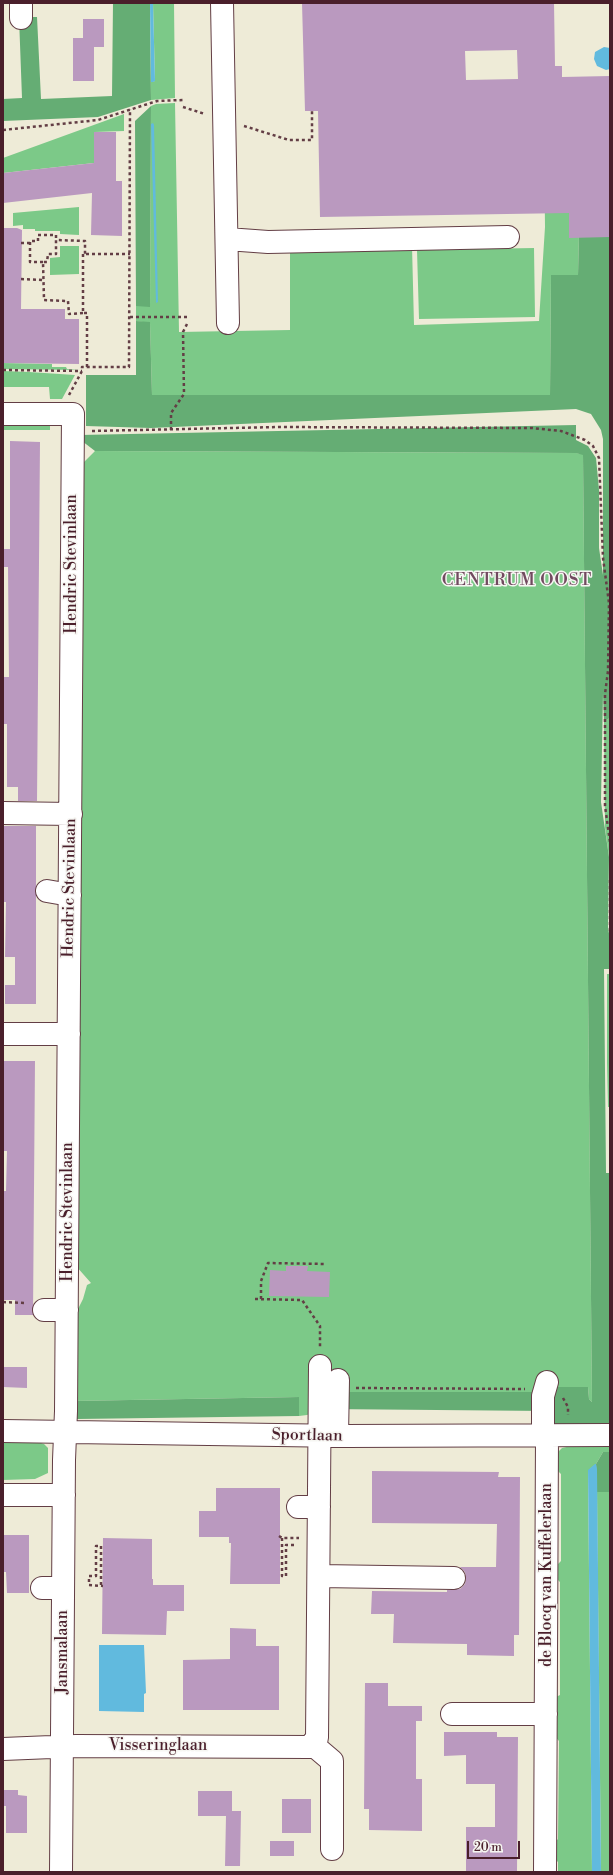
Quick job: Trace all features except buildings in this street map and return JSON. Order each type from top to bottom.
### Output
[{"type":"street","points":[[222,3],[228,323]]},
{"type":"street","points":[[227,239],[268,242],[508,237]]},
{"type":"street","name":"Hendric Stevinlaan","points":[[3,414],[73,414],[71,814],[57,895],[69,1034],[66,1433]]},
{"type":"street","points":[[3,814],[71,814]]},
{"type":"street","points":[[3,1034],[69,1034]]},
{"type":"street","points":[[38,1306],[67,1310]]},
{"type":"street","points":[[320,1366],[329,1436]]},
{"type":"street","points":[[332,1848],[332,1761],[312,1744],[317,1738],[319,1576],[309,1507],[344,1384]]},
{"type":"street","name":"de Blocq van Kuffelerlaan","points":[[545,1872],[546,1714],[557,1434],[546,1385]]},
{"type":"street","name":"Sportlaan","points":[[3,1431],[329,1436],[557,1434],[610,1436]]},
{"type":"street","name":"Jansmalaan","points":[[61,1872],[62,1747],[53,1588],[64,1495],[66,1433]]},
{"type":"street","points":[[3,1495],[64,1495]]},
{"type":"street","points":[[319,1576],[454,1578]]},
{"type":"street","points":[[452,1714],[546,1714]]},
{"type":"street","name":"Visseringlaan","points":[[3,1749],[62,1747],[304,1748],[309,1747],[312,1744]]},
{"type":"path","points":[[3,130],[98,120],[156,101],[183,100]]},
{"type":"path","points":[[68,399],[82,371],[82,367],[129,367],[130,109]]},
{"type":"path","points":[[289,140],[312,140],[312,111]]},
{"type":"path","points":[[21,243],[38,241],[38,235],[56,235],[56,254],[48,254],[47,262],[30,262],[30,243]]},
{"type":"path","points":[[56,240],[85,241],[83,313]]},
{"type":"path","points":[[85,254],[130,254]]},
{"type":"path","points":[[43,262],[44,300],[68,301],[68,314],[88,313],[87,367]]},
{"type":"path","points":[[21,279],[43,280]]},
{"type":"path","points":[[130,317],[187,317]]},
{"type":"path","points":[[170,430],[170,413],[184,394],[183,332],[187,324]]},
{"type":"path","points":[[3,370],[82,371]]},
{"type":"path","points":[[94,431],[278,428],[532,428],[561,431],[584,440],[593,446],[599,458],[602,558],[609,603],[608,671],[605,694],[604,806],[610,842]]},
{"type":"path","points":[[610,880],[610,931]]},
{"type":"path","points":[[261,1299],[261,1281],[268,1263],[325,1264]]},
{"type":"path","points":[[255,1299],[302,1300],[320,1326],[320,1366]]},
{"type":"path","points":[[3,1302],[38,1306]]},
{"type":"path","points":[[344,1384],[546,1385],[559,1390],[568,1407],[557,1434]]},
{"type":"path","points":[[290,1538],[281,1537],[282,1576],[286,1576],[286,1545],[296,1545]]},
{"type":"path","points":[[96,1546],[101,1546],[102,1585],[89,1585],[89,1576],[96,1576],[96,1546]]},
{"type":"green space","points":[[113,3],[150,3],[151,100],[98,117],[3,121],[3,99],[22,98],[19,17],[37,17],[41,99],[112,96]]},
{"type":"green space","points":[[153,3],[174,3],[175,98],[151,100],[151,82],[155,81]]},
{"type":"green space","points":[[610,100],[610,718],[604,721],[603,693],[601,802],[609,857],[608,927],[610,940],[610,969],[604,969],[606,1173],[610,1173],[610,1424],[572,1424],[566,1428],[547,1428],[548,1411],[325,1409],[325,1392],[548,1392],[551,1387],[588,1387],[589,1399],[592,1402],[583,455],[576,453],[95,451],[82,441],[80,435],[576,425],[576,440],[588,446],[596,458],[599,490],[599,548],[603,575],[603,439],[601,430],[591,414],[576,409],[151,428],[86,426],[86,375],[136,375],[136,321],[150,322],[152,395],[550,395],[551,275],[578,275],[581,153]]},
{"type":"green space","points":[[175,103],[179,332],[290,330],[290,249],[412,246],[414,325],[539,321],[545,227],[544,138],[581,153],[578,275],[551,275],[550,395],[152,395],[150,323],[136,321],[136,306],[150,306],[151,106],[156,104]]},
{"type":"green space","points":[[151,106],[150,307],[136,306],[135,121]]},
{"type":"green space","points":[[124,114],[124,131],[94,132],[94,163],[3,173],[3,158]]},
{"type":"green space","points":[[79,207],[79,235],[60,234],[60,231],[35,231],[35,229],[23,229],[23,225],[13,226],[13,213]]},
{"type":"green space","points":[[60,246],[79,246],[79,274],[50,275],[50,258],[60,257]]},
{"type":"green space","points":[[534,248],[535,317],[419,319],[417,250]]},
{"type":"green space","points":[[3,363],[52,364],[52,367],[66,367],[67,369],[79,370],[3,369]]},
{"type":"green space","points":[[3,371],[75,375],[62,399],[50,399],[49,387],[3,387]]},
{"type":"green space","points":[[3,422],[50,422],[50,430],[3,430]]},
{"type":"green space","points":[[95,451],[583,454],[592,1402],[589,1399],[588,1387],[548,1392],[325,1409],[299,1416],[299,1397],[73,1401],[74,1317],[83,1299],[87,1285],[91,1283],[76,1266],[81,465]]},
{"type":"green space","points":[[610,718],[610,889],[609,857],[605,827],[604,721]]},
{"type":"green space","points":[[607,974],[610,974],[610,1063],[607,1063]]},
{"type":"green space","points":[[607,1063],[610,1063],[610,1107],[608,1107]]},
{"type":"green space","points":[[299,1397],[299,1416],[77,1419],[73,1401]]},
{"type":"green space","points":[[3,1441],[35,1441],[44,1444],[48,1448],[48,1473],[35,1479],[3,1480]]},
{"type":"green space","points":[[571,1446],[610,1447],[610,1452],[603,1452],[596,1464],[588,1471],[592,1872],[558,1872],[558,1862],[552,1856],[552,1846],[558,1839],[559,1741],[552,1733],[552,1699],[560,1695],[560,1582],[554,1576],[554,1568],[561,1561],[561,1474],[554,1467],[558,1452],[562,1448]]},
{"type":"green space","points":[[603,1452],[610,1452],[610,1492],[597,1492],[596,1464]]},
{"type":"green space","points":[[597,1492],[610,1492],[610,1872],[601,1872]]},
{"type":"water","points":[[150,3],[153,3],[155,81],[153,82],[151,82]]},
{"type":"water","points":[[604,47],[610,48],[610,69],[606,70],[597,66],[594,59],[595,52]]},
{"type":"water","points":[[153,123],[158,302],[156,303],[151,124]]},
{"type":"water","points":[[595,1464],[597,1469],[601,1872],[592,1872],[588,1470]]},
{"type":"water","points":[[99,1645],[144,1645],[146,1693],[144,1694],[144,1712],[99,1711]]},
{"type":"district","name":"CENTRUM OOST","points":[[517,581]]}]
